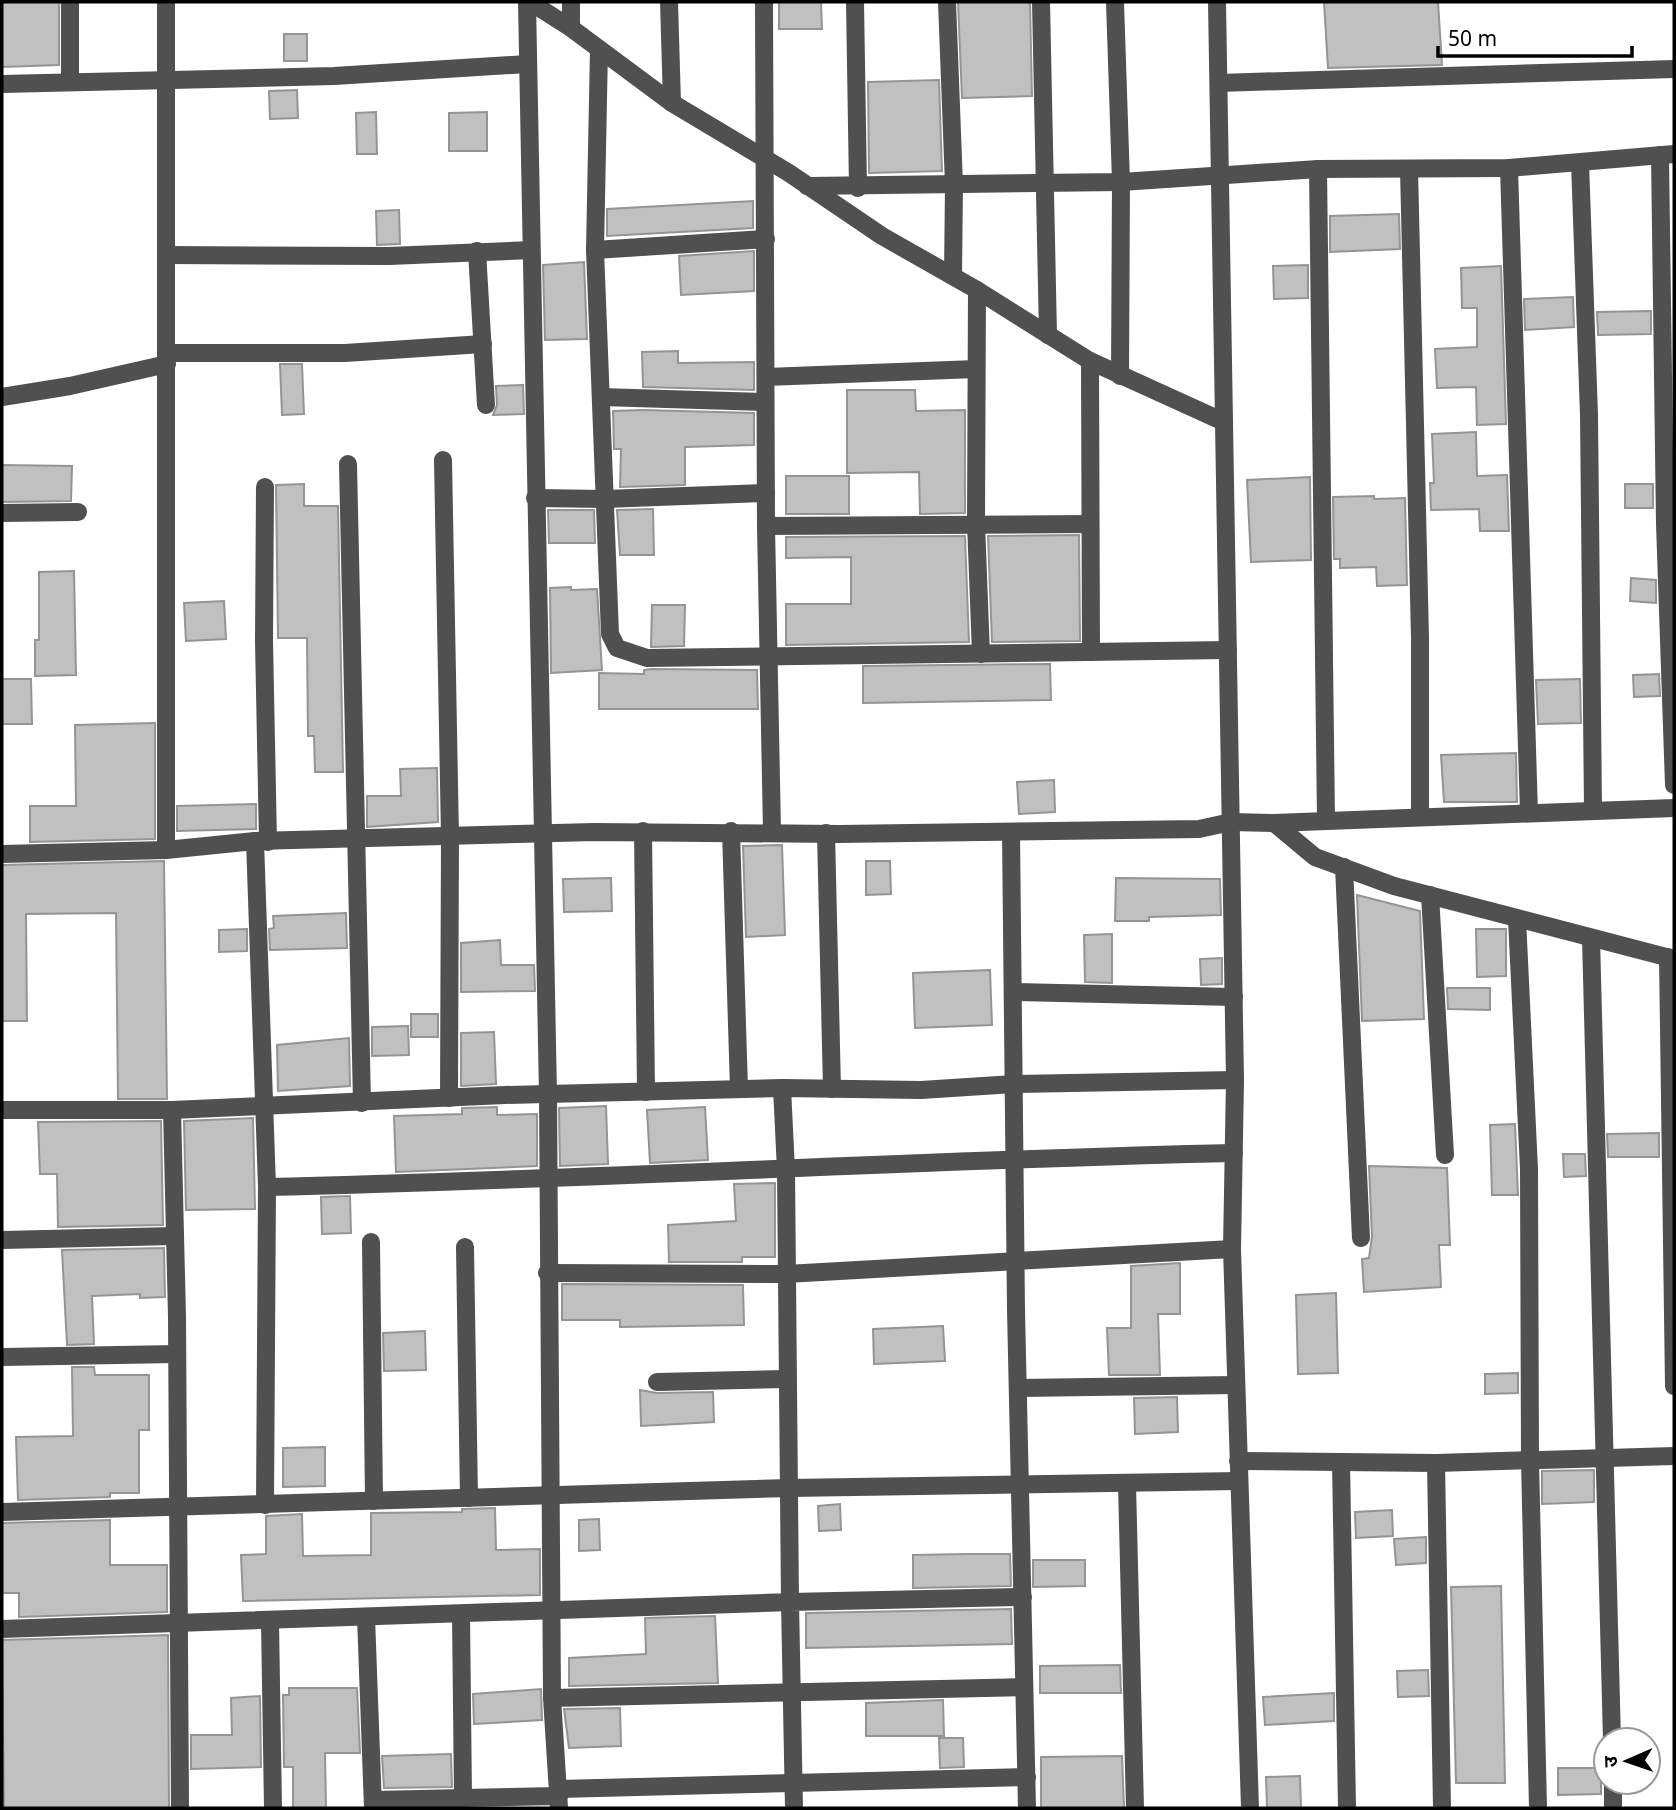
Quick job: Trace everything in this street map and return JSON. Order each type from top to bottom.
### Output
[{"type":"street","points":[[70,2],[70,82]]},
{"type":"street","points":[[166,2],[166,850]]},
{"type":"street","points":[[528,2],[571,28],[672,103],[765,158],[882,236],[977,290],[1090,361],[1222,421]]},
{"type":"street","points":[[528,2],[541,833],[548,1095],[547,1273],[552,1496],[552,1698],[559,1798]]},
{"type":"street","points":[[571,2],[571,28]]},
{"type":"street","points":[[669,2],[672,103]]},
{"type":"street","points":[[764,2],[766,526],[772,831]]},
{"type":"street","points":[[855,2],[858,188]]},
{"type":"street","points":[[947,2],[954,186],[953,276]]},
{"type":"street","points":[[1041,2],[1047,183],[1048,335]]},
{"type":"street","points":[[1115,2],[1121,182],[1121,376]]},
{"type":"street","points":[[1217,2],[1235,1080],[1232,1249],[1250,1808]]},
{"type":"street","points":[[599,49],[596,250],[610,634],[617,648],[647,658],[1228,650]]},
{"type":"street","points":[[2,84],[334,76],[527,64]]},
{"type":"street","points":[[1219,83],[1674,69]]},
{"type":"street","points":[[807,186],[858,188],[1121,182],[1318,169],[1509,168],[1667,155],[1664,512],[1674,786]]},
{"type":"street","points":[[1580,163],[1589,415],[1592,809]]},
{"type":"street","points":[[1509,168],[1529,813]]},
{"type":"street","points":[[1318,169],[1326,820]]},
{"type":"street","points":[[1409,169],[1420,638],[1420,815]]},
{"type":"street","points":[[596,250],[766,239]]},
{"type":"street","points":[[167,255],[389,256],[531,250]]},
{"type":"street","points":[[477,251],[486,405]]},
{"type":"street","points":[[977,290],[976,523],[981,654]]},
{"type":"street","points":[[2,397],[70,387],[167,358],[345,353],[483,344]]},
{"type":"street","points":[[1090,361],[1091,652]]},
{"type":"street","points":[[766,377],[976,369]]},
{"type":"street","points":[[601,397],[765,402]]},
{"type":"street","points":[[443,460],[450,837],[449,1098]]},
{"type":"street","points":[[348,464],[362,1103]]},
{"type":"street","points":[[265,487],[261,842],[263,1107],[267,1187],[265,1505]]},
{"type":"street","points":[[535,498],[606,499],[766,493]]},
{"type":"street","points":[[2,513],[78,512]]},
{"type":"street","points":[[766,526],[1090,524]]},
{"type":"street","points":[[2,854],[166,850],[261,842],[541,833],[1199,830],[1231,822],[1275,823],[1420,815],[1674,808]]},
{"type":"street","points":[[1275,823],[1315,856],[1343,867],[1430,895],[1671,958],[1674,1386]]},
{"type":"street","points":[[643,831],[646,1092]]},
{"type":"street","points":[[731,831],[739,1089]]},
{"type":"street","points":[[1011,832],[1027,1808]]},
{"type":"street","points":[[826,833],[832,1089]]},
{"type":"street","points":[[1343,867],[1361,1238]]},
{"type":"street","points":[[1430,895],[1445,1155]]},
{"type":"street","points":[[1517,919],[1529,1169],[1530,1461],[1538,1808]]},
{"type":"street","points":[[1591,938],[1612,1726]]},
{"type":"street","points":[[1013,992],[1234,997]]},
{"type":"street","points":[[2,1110],[172,1110],[739,1089],[920,1090],[1014,1084],[1235,1080]]},
{"type":"street","points":[[782,1088],[786,1170],[794,1808]]},
{"type":"street","points":[[172,1110],[177,1354],[180,1808]]},
{"type":"street","points":[[267,1187],[548,1180],[1017,1158],[1234,1153]]},
{"type":"street","points":[[2,1240],[175,1236]]},
{"type":"street","points":[[371,1242],[374,1501]]},
{"type":"street","points":[[465,1247],[469,1498]]},
{"type":"street","points":[[547,1273],[786,1274],[1232,1249]]},
{"type":"street","points":[[2,1357],[177,1354]]},
{"type":"street","points":[[657,1382],[788,1379]]},
{"type":"street","points":[[1019,1388],[1236,1385]]},
{"type":"street","points":[[1238,1461],[1436,1464],[1674,1456]]},
{"type":"street","points":[[1341,1462],[1347,1808]]},
{"type":"street","points":[[1436,1464],[1441,1808]]},
{"type":"street","points":[[2,1512],[789,1488],[1239,1481]]},
{"type":"street","points":[[1127,1484],[1135,1808]]},
{"type":"street","points":[[2,1629],[177,1622],[270,1622],[790,1602],[1023,1597]]},
{"type":"street","points":[[461,1614],[463,1798]]},
{"type":"street","points":[[366,1617],[373,1804],[463,1798],[559,1798],[793,1782],[1027,1777]]},
{"type":"street","points":[[270,1622],[273,1808]]},
{"type":"street","points":[[552,1698],[1024,1687]]},
{"type":"building","points":[[2,2],[59,2],[59,65],[2,67]]},
{"type":"building","points":[[779,2],[821,2],[822,29],[779,29]]},
{"type":"building","points":[[958,2],[1030,2],[1032,96],[962,98]]},
{"type":"building","points":[[1324,2],[1438,2],[1442,65],[1328,68]]},
{"type":"building","points":[[284,34],[307,34],[307,61],[284,61]]},
{"type":"building","points":[[939,80],[942,171],[869,173],[868,82]]},
{"type":"building","points":[[297,90],[298,118],[270,119],[269,91]]},
{"type":"building","points":[[376,112],[377,154],[357,154],[356,113]]},
{"type":"building","points":[[487,112],[487,151],[449,151],[449,113]]},
{"type":"building","points":[[753,201],[753,228],[607,236],[607,209]]},
{"type":"building","points":[[399,210],[400,244],[377,245],[376,211]]},
{"type":"building","points":[[1399,214],[1400,249],[1330,252],[1330,216]]},
{"type":"building","points":[[754,251],[754,291],[681,295],[679,256]]},
{"type":"building","points":[[584,262],[587,339],[545,340],[543,265]]},
{"type":"building","points":[[1308,265],[1308,298],[1274,299],[1273,266]]},
{"type":"building","points":[[1501,266],[1506,424],[1477,425],[1476,387],[1437,388],[1435,349],[1477,347],[1477,308],[1462,308],[1461,268]]},
{"type":"building","points":[[1573,297],[1574,327],[1525,330],[1524,299]]},
{"type":"building","points":[[1651,311],[1651,334],[1598,335],[1597,312]]},
{"type":"building","points":[[678,351],[678,363],[754,362],[754,390],[643,387],[642,352]]},
{"type":"building","points":[[280,364],[302,364],[304,414],[282,415]]},
{"type":"building","points":[[523,385],[524,414],[493,415],[497,405],[496,386]]},
{"type":"building","points":[[847,390],[915,390],[916,411],[965,410],[965,513],[920,514],[919,472],[847,473]]},
{"type":"building","points":[[613,411],[754,413],[754,445],[685,447],[685,485],[620,487],[621,449],[614,449]]},
{"type":"building","points":[[1476,432],[1477,476],[1507,475],[1509,531],[1480,531],[1479,509],[1431,510],[1430,483],[1434,483],[1432,434]]},
{"type":"building","points":[[2,465],[72,466],[71,501],[2,502]]},
{"type":"building","points":[[786,476],[849,476],[849,514],[786,514]]},
{"type":"building","points":[[1310,477],[1311,560],[1251,562],[1247,480]]},
{"type":"building","points":[[304,484],[304,506],[338,506],[343,772],[315,772],[314,736],[308,736],[307,638],[278,638],[276,485]]},
{"type":"building","points":[[1625,484],[1653,484],[1653,508],[1625,508]]},
{"type":"building","points":[[1374,496],[1374,499],[1405,498],[1407,585],[1377,586],[1376,567],[1340,568],[1340,559],[1334,559],[1333,497]]},
{"type":"building","points":[[653,509],[654,555],[620,555],[617,510]]},
{"type":"building","points":[[548,510],[594,510],[595,543],[549,543]]},
{"type":"building","points":[[1079,535],[1080,641],[992,642],[988,536]]},
{"type":"building","points":[[965,536],[969,642],[786,645],[786,604],[851,604],[851,557],[786,558],[786,537]]},
{"type":"building","points":[[74,571],[76,675],[35,676],[35,640],[39,640],[39,572]]},
{"type":"building","points":[[1631,578],[1656,580],[1656,603],[1630,601]]},
{"type":"building","points":[[571,587],[571,590],[597,589],[602,670],[551,673],[550,588]]},
{"type":"building","points":[[224,601],[226,639],[186,641],[184,603]]},
{"type":"building","points":[[652,605],[685,605],[684,646],[651,647]]},
{"type":"building","points":[[1050,664],[1051,700],[863,703],[863,666]]},
{"type":"building","points":[[644,670],[757,670],[758,709],[599,709],[599,673],[644,674]]},
{"type":"building","points":[[1659,674],[1660,696],[1634,697],[1633,675]]},
{"type":"building","points":[[2,679],[31,679],[32,724],[2,724]]},
{"type":"building","points":[[1580,679],[1581,723],[1538,724],[1536,680]]},
{"type":"building","points":[[155,723],[155,839],[30,842],[30,806],[76,806],[75,725]]},
{"type":"building","points":[[1516,753],[1517,802],[1444,802],[1441,755]]},
{"type":"building","points":[[437,768],[438,822],[367,827],[367,796],[401,796],[400,769]]},
{"type":"building","points":[[1054,780],[1055,812],[1019,814],[1017,782]]},
{"type":"building","points":[[256,804],[256,829],[177,831],[177,806]]},
{"type":"building","points":[[782,845],[785,935],[746,937],[743,846]]},
{"type":"building","points":[[164,861],[167,1099],[118,1099],[116,913],[26,914],[27,1021],[2,1021],[2,865]]},
{"type":"building","points":[[866,861],[890,861],[891,894],[866,895]]},
{"type":"building","points":[[611,878],[612,911],[564,912],[563,879]]},
{"type":"building","points":[[1116,878],[1220,879],[1221,915],[1115,921]]},
{"type":"building","points":[[1357,895],[1420,911],[1424,1019],[1362,1021]]},
{"type":"building","points":[[346,913],[347,948],[270,950],[269,929],[274,928],[273,916]]},
{"type":"building","points":[[247,929],[247,951],[219,952],[219,930]]},
{"type":"building","points":[[1476,929],[1506,929],[1506,976],[1477,977]]},
{"type":"building","points":[[1112,934],[1112,983],[1085,982],[1084,935]]},
{"type":"building","points":[[500,940],[501,965],[534,965],[535,991],[461,992],[461,943]]},
{"type":"building","points":[[1222,958],[1222,984],[1201,985],[1200,959]]},
{"type":"building","points":[[990,970],[992,1025],[915,1028],[913,973]]},
{"type":"building","points":[[1447,988],[1490,988],[1490,1010],[1448,1009]]},
{"type":"building","points":[[411,1014],[438,1014],[438,1037],[411,1037]]},
{"type":"building","points":[[408,1026],[409,1055],[372,1056],[372,1027]]},
{"type":"building","points":[[494,1032],[496,1084],[461,1086],[461,1033]]},
{"type":"building","points":[[349,1038],[350,1086],[278,1091],[277,1045]]},
{"type":"building","points":[[606,1106],[608,1164],[560,1166],[559,1108]]},
{"type":"building","points":[[497,1107],[497,1115],[537,1114],[537,1166],[396,1172],[394,1116],[462,1114],[462,1108]]},
{"type":"building","points":[[705,1107],[708,1160],[650,1163],[647,1110]]},
{"type":"building","points":[[253,1118],[255,1209],[186,1210],[184,1121]]},
{"type":"building","points":[[161,1121],[163,1225],[58,1227],[57,1174],[40,1174],[38,1122]]},
{"type":"building","points":[[1515,1124],[1518,1195],[1492,1195],[1490,1125]]},
{"type":"building","points":[[1659,1133],[1659,1157],[1608,1157],[1607,1134]]},
{"type":"building","points":[[1563,1154],[1585,1154],[1586,1176],[1564,1177]]},
{"type":"building","points":[[1369,1166],[1447,1168],[1450,1245],[1439,1245],[1441,1287],[1364,1292],[1362,1259],[1369,1258],[1372,1237]]},
{"type":"building","points":[[775,1183],[775,1257],[742,1257],[742,1262],[669,1262],[668,1225],[736,1221],[734,1184]]},
{"type":"building","points":[[350,1196],[351,1233],[322,1234],[321,1197]]},
{"type":"building","points":[[164,1248],[165,1297],[140,1298],[140,1294],[92,1296],[94,1344],[67,1345],[62,1250]]},
{"type":"building","points":[[1180,1263],[1180,1314],[1158,1314],[1160,1375],[1109,1375],[1107,1328],[1131,1328],[1131,1266]]},
{"type":"building","points":[[562,1284],[743,1285],[744,1325],[620,1327],[620,1320],[562,1320]]},
{"type":"building","points":[[1336,1293],[1338,1373],[1298,1374],[1296,1295]]},
{"type":"building","points":[[943,1326],[945,1361],[874,1364],[873,1329]]},
{"type":"building","points":[[425,1331],[426,1370],[384,1371],[383,1333]]},
{"type":"building","points":[[72,1367],[94,1367],[95,1375],[149,1375],[149,1430],[139,1430],[139,1493],[110,1493],[110,1497],[18,1500],[16,1437],[73,1436]]},
{"type":"building","points":[[1518,1373],[1518,1393],[1485,1394],[1485,1374]]},
{"type":"building","points":[[640,1390],[657,1393],[713,1392],[714,1422],[641,1426]]},
{"type":"building","points":[[1177,1397],[1178,1432],[1135,1434],[1134,1398]]},
{"type":"building","points":[[325,1447],[325,1486],[283,1487],[283,1448]]},
{"type":"building","points":[[1594,1470],[1594,1502],[1542,1504],[1542,1471]]},
{"type":"building","points":[[840,1504],[841,1530],[819,1531],[818,1506]]},
{"type":"building","points":[[495,1508],[496,1550],[540,1549],[540,1595],[243,1601],[241,1555],[266,1554],[266,1516],[302,1514],[303,1556],[371,1555],[371,1513],[462,1512],[462,1509]]},
{"type":"building","points":[[1392,1510],[1393,1536],[1356,1538],[1355,1512]]},
{"type":"building","points":[[599,1519],[600,1550],[579,1551],[579,1520]]},
{"type":"building","points":[[110,1520],[110,1565],[167,1565],[167,1612],[19,1617],[19,1593],[2,1593],[2,1523]]},
{"type":"building","points":[[1426,1537],[1426,1563],[1396,1565],[1394,1539]]},
{"type":"building","points":[[1010,1554],[1011,1586],[913,1588],[913,1555]]},
{"type":"building","points":[[1033,1560],[1085,1560],[1085,1586],[1033,1587]]},
{"type":"building","points":[[1501,1586],[1505,1783],[1456,1783],[1451,1587]]},
{"type":"building","points":[[1011,1609],[1012,1644],[806,1648],[806,1613]]},
{"type":"building","points":[[715,1616],[718,1683],[569,1686],[569,1658],[646,1654],[645,1618]]},
{"type":"building","points":[[168,1635],[169,1808],[4,1808],[2,1640]]},
{"type":"building","points":[[1120,1665],[1121,1693],[1040,1693],[1040,1666]]},
{"type":"building","points":[[1428,1670],[1429,1696],[1398,1697],[1397,1671]]},
{"type":"building","points":[[289,1688],[357,1688],[360,1753],[325,1753],[326,1808],[293,1808],[293,1767],[284,1767],[283,1695],[289,1695]]},
{"type":"building","points":[[541,1689],[542,1720],[474,1724],[473,1694]]},
{"type":"building","points":[[1334,1693],[1334,1721],[1265,1725],[1263,1697]]},
{"type":"building","points":[[260,1696],[261,1767],[191,1769],[191,1735],[232,1735],[231,1698]]},
{"type":"building","points":[[943,1700],[944,1736],[866,1736],[866,1703]]},
{"type":"building","points":[[620,1708],[621,1746],[569,1748],[564,1709]]},
{"type":"building","points":[[939,1738],[963,1738],[964,1767],[940,1768]]},
{"type":"building","points":[[451,1754],[452,1787],[384,1788],[382,1756]]},
{"type":"building","points":[[1122,1756],[1124,1808],[1041,1808],[1041,1757]]},
{"type":"building","points":[[1558,1768],[1592,1768],[1592,1794],[1558,1795]]},
{"type":"building","points":[[1300,1776],[1301,1808],[1267,1808],[1266,1777]]}]
